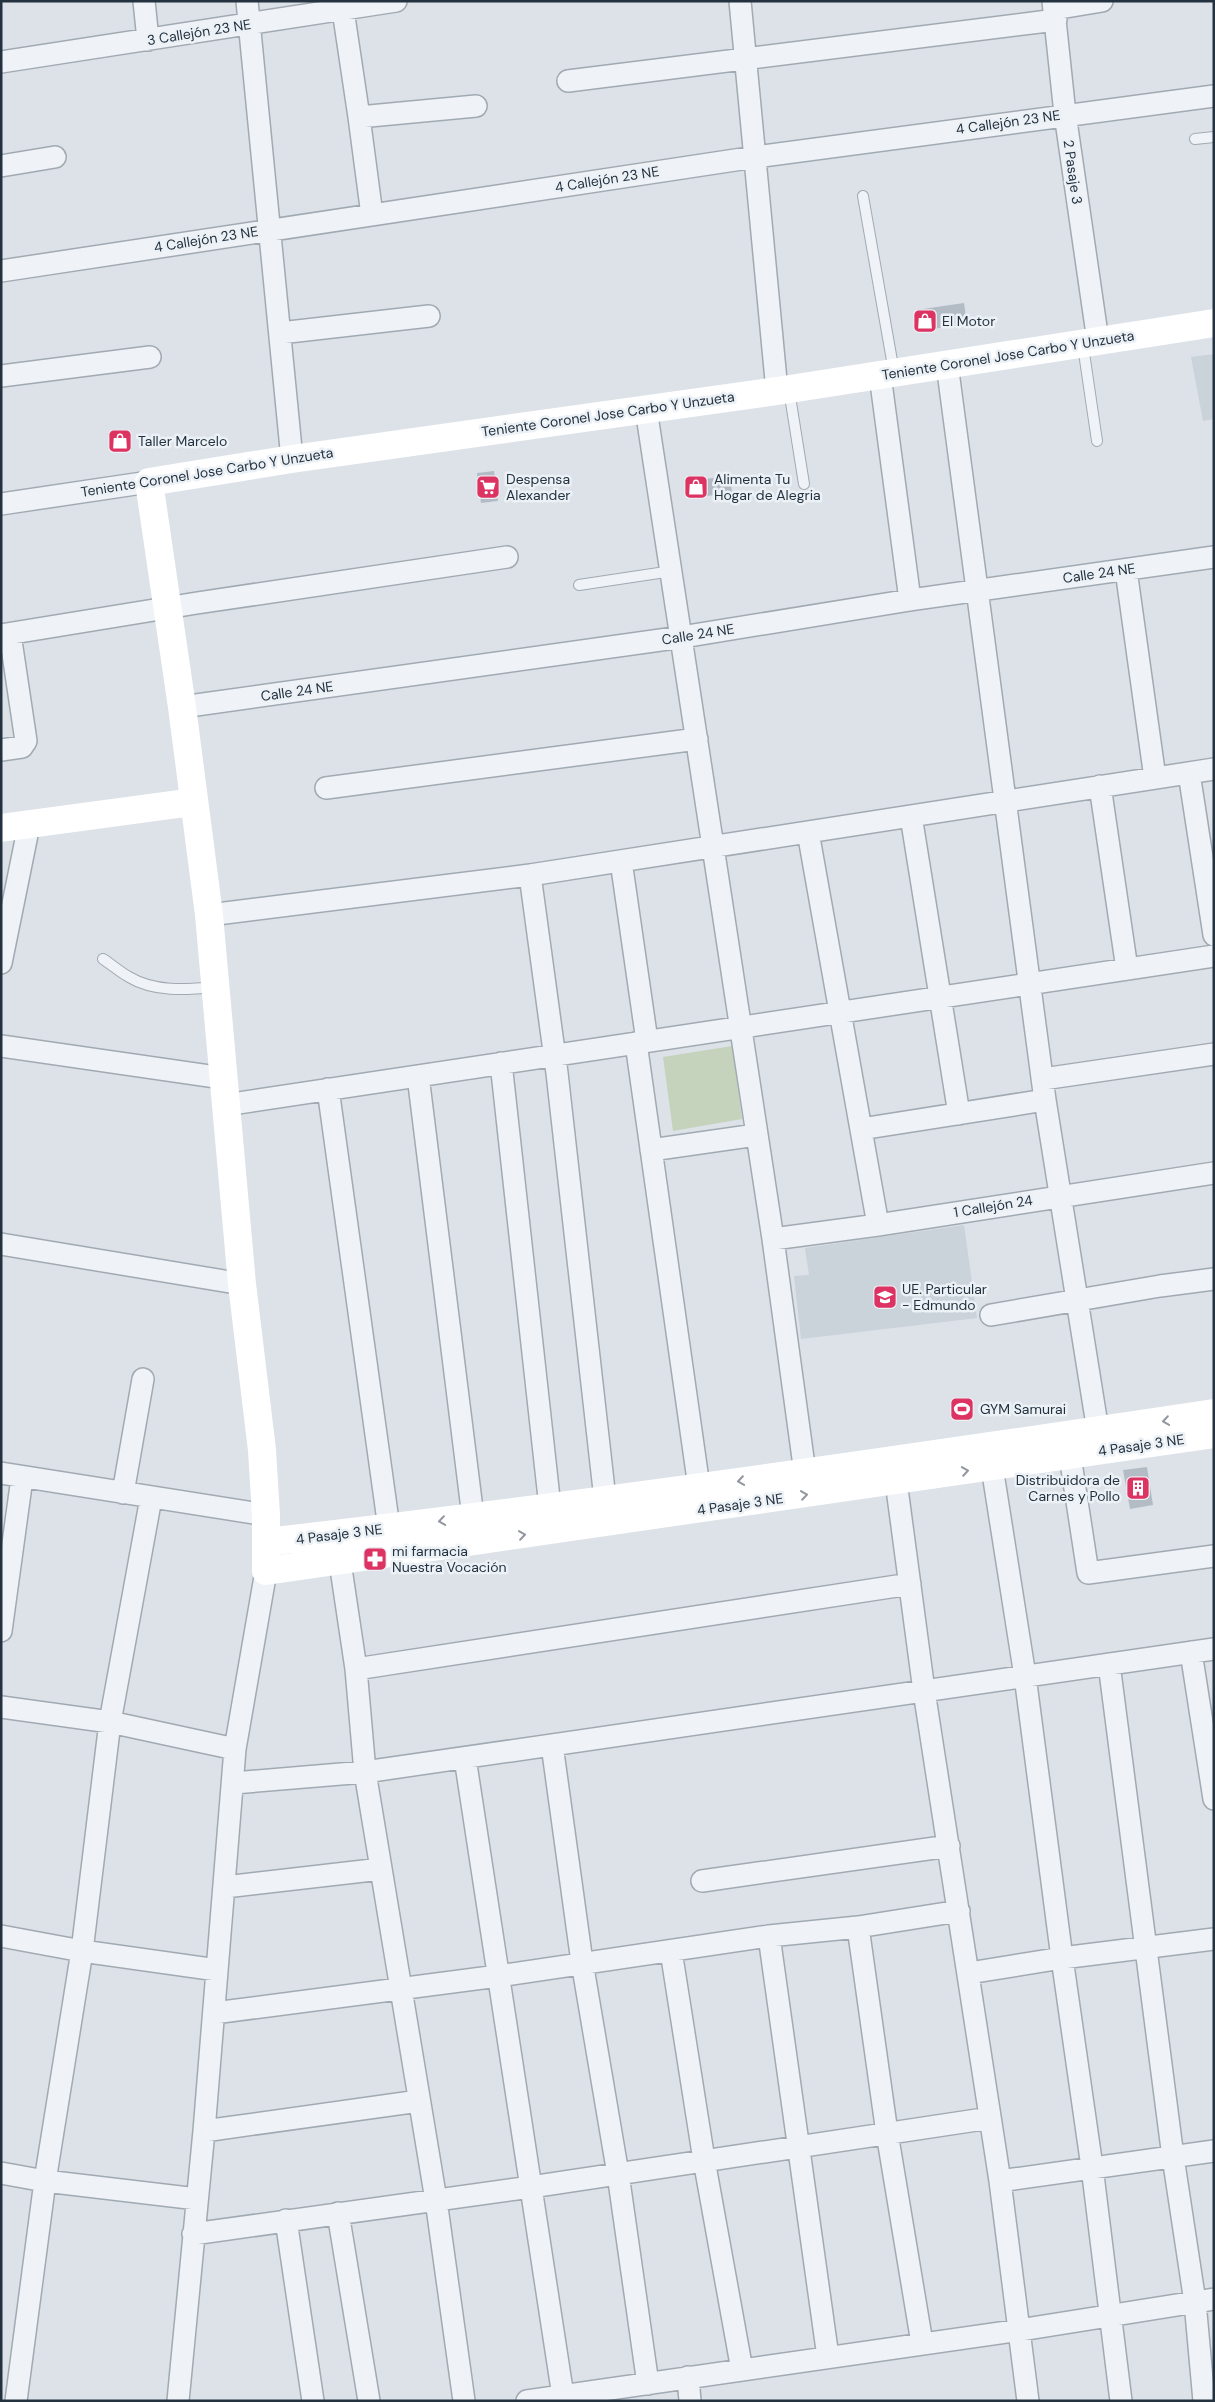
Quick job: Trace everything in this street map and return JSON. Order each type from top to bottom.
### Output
[{"type":"street","points":[[144,1],[148,40]]},
{"type":"street","points":[[247,1],[292,459]]},
{"type":"street","name":"3 Callejón 23 NE","points":[[1,62],[396,1]]},
{"type":"street","points":[[740,1],[744,58],[783,390]]},
{"type":"street","points":[[568,81],[744,58],[1102,1]]},
{"type":"street","points":[[343,10],[372,214]]},
{"type":"street","name":"2 Pasaje 3","points":[[1054,10],[1090,343]]},
{"type":"street","name":"4 Callejón 23 NE","points":[[1,271],[755,157],[1065,114],[1214,96]]},
{"type":"street","points":[[359,116],[476,106]]},
{"type":"street","points":[[1,166],[55,158]]},
{"type":"street","points":[[280,333],[429,316]]},
{"type":"street","name":"Teniente Coronel Jose Carbo Y Unzueta","points":[[1,504],[292,459],[783,390],[1214,323]]},
{"type":"street","points":[[1,376],[150,357]]},
{"type":"street","points":[[946,364],[1044,1090],[1098,1431]]},
{"type":"street","points":[[887,374],[910,600]]},
{"type":"street","points":[[646,409],[682,637],[739,1027],[773,1239],[805,1473]]},
{"type":"street","points":[[148,482],[182,707],[209,915],[242,1284],[262,1450],[266,1515],[266,1571],[236,1749],[204,2131],[178,2401]]},
{"type":"street","name":"Calle 24 NE","points":[[182,707],[682,637],[910,600],[1214,557]]},
{"type":"street","points":[[1,750],[22,747],[26,741],[6,634],[167,608],[507,558]]},
{"type":"street","points":[[1126,570],[1155,778]]},
{"type":"street","points":[[326,788],[697,739]]},
{"type":"street","points":[[209,915],[530,875],[1214,769]]},
{"type":"street","points":[[1189,773],[1214,935]]},
{"type":"street","points":[[1100,786],[1127,969]]},
{"type":"street","points":[[1,828],[193,802]]},
{"type":"street","points":[[911,816],[959,1114]]},
{"type":"street","points":[[1,963],[29,824]]},
{"type":"street","points":[[808,832],[878,1225]]},
{"type":"street","points":[[621,861],[651,1150],[699,1487]]},
{"type":"street","points":[[530,875],[555,1055],[605,1499]]},
{"type":"street","points":[[1,1046],[224,1091],[328,1089],[1214,956]]},
{"type":"street","points":[[861,1129],[959,1114],[1044,1090],[1214,1054]]},
{"type":"street","points":[[501,1063],[550,1507]]},
{"type":"street","points":[[418,1076],[473,1517]]},
{"type":"street","points":[[328,1089],[390,1528]]},
{"type":"street","points":[[651,1150],[756,1135]]},
{"type":"street","name":"1 Callejón 24","points":[[773,1239],[878,1225],[1214,1172]]},
{"type":"street","points":[[1,1244],[242,1284]]},
{"type":"street","points":[[991,1315],[1214,1279]]},
{"type":"street","points":[[123,1493],[143,1378]]},
{"type":"street","name":"4 Pasaje 3 NE","points":[[266,1542],[390,1528],[805,1473],[1214,1413]]},
{"type":"street","name":"4 Pasaje 3 NE","points":[[266,1571],[340,1562],[1214,1434]]},
{"type":"street","points":[[1070,1456],[1088,1573],[1214,1556]]},
{"type":"street","points":[[992,1467],[1025,1676],[1092,2167],[1120,2401]]},
{"type":"street","points":[[1,1473],[22,1478],[266,1515]]},
{"type":"street","points":[[1,1631],[22,1478]]},
{"type":"street","points":[[896,1481],[924,1691],[1000,2181],[1028,2401]]},
{"type":"street","points":[[16,2401],[45,2181],[82,1951],[110,1722],[151,1498]]},
{"type":"street","points":[[340,1562],[356,1669],[366,1772],[436,2200],[464,2401]]},
{"type":"street","points":[[356,1669],[910,1584]]},
{"type":"street","points":[[234,1783],[366,1772],[1214,1649]]},
{"type":"street","points":[[1191,1652],[1210,1741],[1214,1799]]},
{"type":"street","points":[[1109,1664],[1173,2157],[1205,2301],[1204,2401]]},
{"type":"street","points":[[1,1707],[110,1722],[236,1749]]},
{"type":"street","points":[[552,1745],[582,1962],[618,2174],[648,2384]]},
{"type":"street","points":[[465,1758],[563,2396]]},
{"type":"street","points":[[702,1882],[949,1846]]},
{"type":"street","points":[[225,1887],[381,1869]]},
{"type":"street","points":[[214,2014],[498,1976],[582,1962],[769,1936],[858,1927],[959,1911]]},
{"type":"street","points":[[858,1927],[887,2133],[922,2343]]},
{"type":"street","points":[[1,1936],[82,1951],[218,1970]]},
{"type":"street","points":[[769,1936],[828,2357]]},
{"type":"street","points":[[969,1973],[1062,1958],[1214,1939]]},
{"type":"street","points":[[671,1951],[704,2160],[742,2370]]},
{"type":"street","points":[[204,2131],[419,2101]]},
{"type":"street","points":[[193,2234],[338,2212],[531,2187],[990,2118]]},
{"type":"street","points":[[1000,2181],[1214,2151]]},
{"type":"street","points":[[1,2173],[45,2181],[197,2199]]},
{"type":"street","points":[[338,2212],[369,2401]]},
{"type":"street","points":[[286,2220],[312,2401]]},
{"type":"street","points":[[527,2401],[1020,2330],[1205,2301]]},
{"type":"street","points":[[688,2377],[690,2401]]},
{"type":"lane","points":[[1195,139],[1214,137]]},
{"type":"lane","points":[[862,196],[887,374]]},
{"type":"lane","points":[[1090,343],[1098,441]]},
{"type":"lane","points":[[783,390],[804,484]]},
{"type":"lane","points":[[579,585],[672,571]]},
{"type":"lane","points":[[103,959],[130,978],[156,987],[190,989],[215,987]]},
{"type":"shaded area","points":[[1214,354],[1214,419],[1203,421],[1191,357]]},
{"type":"shaded area","name":"UE. Particular - Edmundo","points":[[964,1225],[977,1318],[801,1339],[794,1276],[809,1275],[805,1248]]},
{"type":"green space","points":[[732,1046],[742,1119],[673,1131],[663,1057]]},
{"type":"building","points":[[964,303],[967,324],[919,331],[916,310]]},
{"type":"building","name":"Taller Marcelo","points":[[129,430],[132,449],[111,452],[108,433]]},
{"type":"building","name":"Despensa Alexander","points":[[494,471],[498,501],[481,503],[477,473]]},
{"type":"building","points":[[730,476],[732,493],[689,498],[687,481]]},
{"type":"building","name":"Distribuidora de Carnes y Pollo","points":[[1147,1467],[1153,1505],[1130,1509],[1123,1470]]},
{"type":"place","name":"El Motor","points":[[925,321]]},
{"type":"place","name":"Taller Marcelo","points":[[120,441]]},
{"type":"place","name":"Despensa Alexander","points":[[488,487]]},
{"type":"place","name":"Alimenta Tu Hogar de Alegria","points":[[696,487]]},
{"type":"place","name":"UE. Particular - Edmundo","points":[[885,1297]]},
{"type":"place","name":"GYM Samurai","points":[[962,1409]]},
{"type":"place","name":"Distribuidora de Carnes y Pollo","points":[[1138,1488]]},
{"type":"place","name":"mi farmacia Nuestra Vocación","points":[[375,1559]]}]
